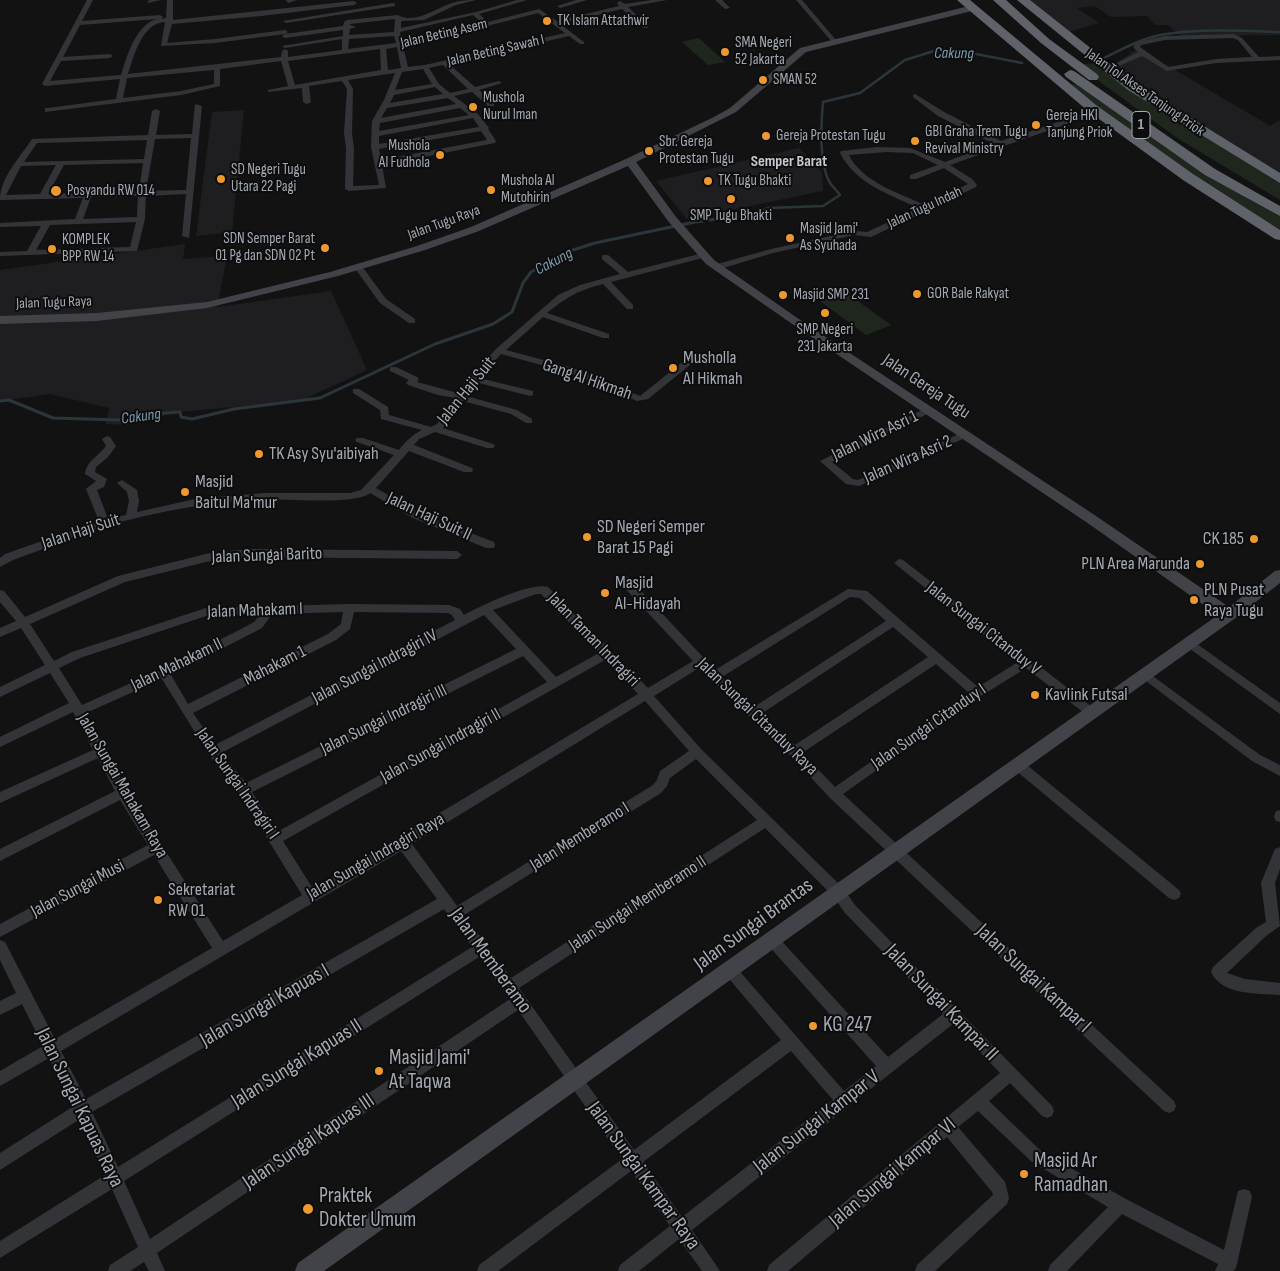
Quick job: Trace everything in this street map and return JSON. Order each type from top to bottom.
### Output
[{"type":"highway","points":[[963,0],[974,4],[1045,71],[1097,112],[1188,177],[1280,236]]},
{"type":"highway","points":[[1009,0],[1044,31],[1046,41]]},
{"type":"highway","points":[[1024,0],[1094,58],[1158,104],[1280,179]]},
{"type":"highway","points":[[974,4],[994,2]]},
{"type":"highway","name":"Jalan Tol Akses Tanjung Priok","points":[[994,2],[1177,138],[1280,200]]},
{"type":"highway","name":"Jalan Tol Akses Tanjung Priok","points":[[994,2],[1053,61],[1089,89],[1210,172],[1280,212]]},
{"type":"street","points":[[57,59],[90,0]]},
{"type":"street","points":[[150,2],[158,0]]},
{"type":"street","points":[[170,0],[170,20],[164,45],[348,27],[398,27],[435,14],[454,4],[474,0]]},
{"type":"street","points":[[290,0],[286,21],[284,59],[292,88]]},
{"type":"street","points":[[285,46],[346,38],[398,27],[442,21],[520,0]]},
{"type":"street","points":[[560,6],[584,0]]},
{"type":"street","points":[[617,0],[646,27]]},
{"type":"street","points":[[556,23],[639,2],[664,0]]},
{"type":"street","points":[[718,0],[727,8]]},
{"type":"street","points":[[799,0],[834,41]]},
{"type":"street","points":[[464,3],[488,25]]},
{"type":"street","points":[[77,23],[170,20],[355,4],[393,5]]},
{"type":"street","points":[[286,21],[355,4]]},
{"type":"street","points":[[354,21],[355,4]]},
{"type":"street","name":"Jalan Tugu Raya","points":[[0,320],[97,317],[199,306],[277,289],[358,267],[462,234],[630,161],[717,119],[733,110],[797,53],[834,41],[974,4]]},
{"type":"street","name":"Jalan Beting Asem","points":[[57,59],[45,84],[202,70],[399,44],[488,25],[539,11],[556,23]]},
{"type":"street","points":[[435,14],[453,32]]},
{"type":"street","points":[[344,79],[350,89],[348,133],[350,189],[383,186],[375,147],[376,121],[386,106],[402,70],[396,17],[346,22],[348,27],[345,50]]},
{"type":"street","points":[[119,101],[123,76],[144,30],[154,22],[170,20]]},
{"type":"street","name":"Jalan Beting Sawah I","points":[[556,23],[570,34]]},
{"type":"street","points":[[570,34],[582,43]]},
{"type":"street","name":"Jalan Beting Sawah I","points":[[270,91],[385,72],[425,68],[570,34]]},
{"type":"street","points":[[1257,59],[1240,39],[1234,36],[1147,40],[1139,43],[1136,47],[1167,69],[1216,61],[1280,58]]},
{"type":"street","points":[[383,46],[385,72]]},
{"type":"street","points":[[1107,68],[1142,53]]},
{"type":"street","points":[[57,59],[110,56]]},
{"type":"street","points":[[446,63],[491,104]]},
{"type":"street","points":[[48,110],[156,96],[220,84],[217,68]]},
{"type":"street","points":[[379,163],[492,140],[475,116],[436,85],[425,68]]},
{"type":"street","points":[[202,70],[203,88]]},
{"type":"street","points":[[386,106],[450,95],[499,83]]},
{"type":"street","points":[[391,93],[436,85]]},
{"type":"street","points":[[305,86],[307,102]]},
{"type":"street","points":[[0,254],[134,249],[141,219],[142,194],[156,111],[156,96]]},
{"type":"street","points":[[916,96],[941,114],[1000,144]]},
{"type":"street","points":[[376,121],[463,105]]},
{"type":"street","points":[[186,236],[198,106]]},
{"type":"street","name":"Jalan Tugu Indah","points":[[717,267],[772,251],[854,233],[866,235],[973,185],[948,165],[1000,144],[1097,112]]},
{"type":"street","points":[[376,134],[475,116]]},
{"type":"street","points":[[375,147],[485,128]]},
{"type":"street","points":[[0,198],[32,142],[38,140],[196,136]]},
{"type":"street","points":[[926,208],[880,186],[853,168],[844,153],[914,150],[937,162],[948,165]]},
{"type":"street","name":"Jalan Gereja Tugu","points":[[630,161],[672,219],[717,267],[1079,511],[1229,615]]},
{"type":"street","points":[[19,164],[147,163]]},
{"type":"street","points":[[43,196],[60,165]]},
{"type":"street","points":[[913,178],[948,165]]},
{"type":"street","points":[[0,198],[190,192]]},
{"type":"street","points":[[78,222],[88,195]]},
{"type":"street","points":[[0,224],[141,219]]},
{"type":"street","points":[[30,254],[46,223]]},
{"type":"street","name":"Jalan Haji Suit","points":[[0,563],[9,557],[105,523],[194,502],[264,496],[358,495],[368,488],[420,434],[434,430],[472,379],[499,351],[569,292],[703,254]]},
{"type":"street","points":[[605,256],[626,275]]},
{"type":"street","points":[[358,267],[383,301],[412,321]]},
{"type":"street","points":[[604,281],[630,307]]},
{"type":"street","points":[[541,314],[606,336]]},
{"type":"street","name":"Gang Al Hikmah","points":[[499,351],[563,368],[640,398],[645,397],[693,358]]},
{"type":"street","points":[[393,369],[414,379],[411,383],[514,412],[529,421]]},
{"type":"street","points":[[472,379],[530,393]]},
{"type":"street","points":[[356,391],[385,409],[384,417],[490,446]]},
{"type":"street","name":"Jalan Wira Asri 1","points":[[827,464],[828,458],[928,410]]},
{"type":"street","name":"Jalan Wira Asri 2","points":[[827,464],[850,482],[858,483],[964,435]]},
{"type":"street","points":[[105,523],[90,489],[100,484],[102,479],[90,474],[91,466],[105,455],[112,446],[107,439]]},
{"type":"street","points":[[360,440],[403,450],[468,470]]},
{"type":"street","points":[[122,483],[132,490],[134,501],[131,516]]},
{"type":"street","name":"Jalan Haji Suit II","points":[[368,488],[417,516],[490,545]]},
{"type":"street","name":"Jalan Sungai Barito","points":[[0,633],[122,579],[210,557],[250,554],[458,555]]},
{"type":"street","name":"Jalan Sungai Citanduy V","points":[[899,563],[1092,713]]},
{"type":"street","name":"Jalan Sungai Citanduy Raya","points":[[623,578],[700,662],[794,752],[834,794],[896,852]]},
{"type":"street","points":[[1229,615],[1278,580]]},
{"type":"street","name":"Jalan Sungai Indragiri IV","points":[[213,752],[485,609],[540,589]]},
{"type":"street","name":"Jalan Taman Indragiri","points":[[540,589],[544,590],[646,694],[696,752],[766,821]]},
{"type":"street","points":[[714,676],[848,593],[854,593],[863,594],[977,693]]},
{"type":"street","points":[[0,594],[23,622]]},
{"type":"street","name":"Jalan Mahakam I","points":[[0,692],[76,655],[198,613],[349,608],[448,609],[456,612],[462,621]]},
{"type":"street","name":"Mahakam 1","points":[[186,711],[332,637],[346,626],[349,608]]},
{"type":"street","points":[[485,609],[555,683]]},
{"type":"street","name":"Jalan Mahakam II","points":[[0,742],[164,673],[258,625],[269,610]]},
{"type":"street","name":"Jalan Sungai Brantas","points":[[306,1271],[1229,615]]},
{"type":"street","points":[[753,713],[894,621]]},
{"type":"street","name":"Jalan Sungai Mahakam Raya","points":[[23,622],[77,708],[122,793],[221,950]]},
{"type":"street","points":[[1190,643],[1280,709]]},
{"type":"street","name":"Jalan Sungai Indragiri III","points":[[244,790],[523,651]]},
{"type":"street","name":"Jalan Sungai Indragiri II","points":[[275,838],[606,654]]},
{"type":"street","points":[[794,752],[936,658]]},
{"type":"street","name":"Jalan Sungai Indragiri Raya","points":[[0,1079],[403,843],[700,662]]},
{"type":"street","name":"Jalan Sungai Citanduy I","points":[[834,794],[977,693],[1026,662]]},
{"type":"street","name":"Jalan Sungai Indragiri I","points":[[164,673],[213,752],[244,790],[310,896]]},
{"type":"street","points":[[1146,675],[1256,758],[1280,771]]},
{"type":"street","points":[[0,798],[100,752]]},
{"type":"street","name":"Jalan Memberamo I","points":[[455,914],[657,789],[663,782],[664,775],[696,752]]},
{"type":"street","points":[[1018,765],[1174,894]]},
{"type":"street","points":[[0,854],[122,793]]},
{"type":"street","name":"Jalan Sungai Kampar II","points":[[766,821],[838,892],[850,909],[1047,1111]]},
{"type":"street","name":"Jalan Sungai Memberamo II","points":[[509,987],[766,821]]},
{"type":"street","name":"Jalan Memberamo","points":[[403,843],[520,1001],[574,1080]]},
{"type":"street","name":"Jalan Sungai Musi","points":[[0,931],[156,847]]},
{"type":"street","name":"Jalan Sungai Kampar I","points":[[896,852],[1169,1106]]},
{"type":"street","points":[[1280,853],[1268,882],[1272,920],[1277,926],[1261,932],[1218,972],[1220,977],[1229,982],[1280,989]]},
{"type":"street","name":"Jalan Sungai Kapuas I","points":[[0,1162],[83,1110],[446,901]]},
{"type":"street","points":[[772,940],[887,1067]]},
{"type":"street","name":"Jalan Sungai Kapuas Raya","points":[[0,946],[83,1110],[158,1271]]},
{"type":"street","name":"Jalan Sungai Kapuas II","points":[[0,1250],[480,949]]},
{"type":"street","points":[[730,970],[843,1101]]},
{"type":"street","points":[[0,1008],[24,996]]},
{"type":"street","name":"Jalan Sungai Kapuas III","points":[[116,1271],[520,1001]]},
{"type":"street","name":"Jalan Sungai Kampar V","points":[[626,1271],[953,1015]]},
{"type":"street","points":[[485,1271],[791,1042]]},
{"type":"street","name":"Jalan Sungai Kampar VI","points":[[775,1271],[979,1102],[1010,1074]]},
{"type":"street","name":"Jalan Sungai Kampar Raya","points":[[574,1080],[712,1271]]},
{"type":"street","points":[[979,1102],[1038,1157],[1226,1267],[1244,1197]]},
{"type":"street","points":[[922,1271],[1001,1198],[999,1188],[948,1127]]},
{"type":"street","points":[[1056,1271],[1120,1205]]},
{"type":"shaded area","points":[[1019,0],[1280,0],[1280,35],[1181,36],[1168,25],[1155,25],[1147,16],[1111,17],[1095,6],[1077,8],[1099,23],[1064,33]]},
{"type":"shaded area","points":[[699,38],[725,62],[708,65],[682,42]]},
{"type":"shaded area","points":[[1138,48],[1270,126],[1280,120],[1280,178],[1108,69]]},
{"type":"shaded area","points":[[1095,63],[1280,178],[1280,200],[1177,138],[1077,65]]},
{"type":"shaded area","points":[[1081,83],[1280,212],[1280,236],[1063,86]]},
{"type":"shaded area","name":"SD Negeri Tugu Utara 22 Pagi","points":[[244,110],[232,232],[196,236],[212,112]]},
{"type":"shaded area","points":[[799,148],[822,172],[823,191],[687,219],[656,181]]},
{"type":"shaded area","points":[[185,244],[183,259],[227,256],[217,307],[331,291],[367,370],[300,401],[178,412],[127,425],[106,424],[109,408],[50,394],[0,401],[0,270]]},
{"type":"shaded area","points":[[844,291],[891,325],[866,335],[820,301]]},
{"type":"waterway","name":"Cakung","points":[[1100,60],[1128,46],[1160,35],[1194,31],[1280,32]]},
{"type":"waterway","name":"Cakung","points":[[751,214],[769,208],[823,206],[840,195],[826,175],[822,155],[823,102],[860,93],[905,60],[934,51],[966,52],[1022,63]]},
{"type":"waterway","name":"Cakung","points":[[0,401],[9,400],[53,418],[119,420],[151,414],[180,412],[181,417],[192,419],[234,409],[320,398],[435,344],[493,324],[512,312],[523,283],[531,272],[573,250],[595,243],[695,222],[751,214]]},
{"type":"place","name":"TK Islam Attathwir","points":[[547,21]]},
{"type":"place","name":"SMA Negeri 52 Jakarta","points":[[725,52]]},
{"type":"place","name":"SMAN 52","points":[[763,80]]},
{"type":"place","name":"Mushola Nurul Iman","points":[[473,107]]},
{"type":"place","name":"Gereja HKI Tanjung Priok","points":[[1036,125]]},
{"type":"place","name":"Gereja Protestan Tugu","points":[[766,136]]},
{"type":"place","name":"GBI Graha Trem Tugu Revival Ministry","points":[[915,141]]},
{"type":"place","name":"Sbr. Gereja Protestan Tugu","points":[[649,151]]},
{"type":"place","name":"Mushola Al Fudhola","points":[[440,155]]},
{"type":"place","name":"SD Negeri Tugu Utara 22 Pagi","points":[[221,179]]},
{"type":"place","name":"TK Tugu Bhakti","points":[[708,181]]},
{"type":"place","name":"Mushola Al Mutohirin","points":[[491,190]]},
{"type":"place","name":"Posyandu RW 014","points":[[56,191]]},
{"type":"place","name":"SMP Tugu Bhakti","points":[[731,199]]},
{"type":"place","name":"Masjid Jami' As Syuhada","points":[[790,238]]},
{"type":"place","name":"SDN Semper Barat 01 Pg dan SDN 02 Pt","points":[[325,248]]},
{"type":"place","name":"KOMPLEK BPP RW 14","points":[[52,249]]},
{"type":"place","name":"GOR Bale Rakyat","points":[[917,294]]},
{"type":"place","name":"Masjid SMP 231","points":[[783,295]]},
{"type":"place","name":"SMP Negeri 231 Jakarta","points":[[825,313]]},
{"type":"place","name":"Musholla Al Hikmah","points":[[673,368]]},
{"type":"place","name":"TK Asy Syu'aibiyah","points":[[259,454]]},
{"type":"place","name":"Masjid Baitul Ma'mur","points":[[185,492]]},
{"type":"place","name":"SD Negeri Semper Barat 15 Pagi","points":[[587,537]]},
{"type":"place","name":"CK 185","points":[[1254,539]]},
{"type":"place","name":"PLN Area Marunda","points":[[1200,564]]},
{"type":"place","name":"Masjid Al-Hidayah","points":[[605,593]]},
{"type":"place","name":"PLN Pusat Raya Tugu","points":[[1194,600]]},
{"type":"place","name":"Kavlink Futsal","points":[[1035,695]]},
{"type":"place","name":"Sekretariat RW 01","points":[[158,900]]},
{"type":"place","name":"KG 247","points":[[813,1026]]},
{"type":"place","name":"Masjid Jami' At Taqwa","points":[[379,1071]]},
{"type":"place","name":"Masjid Ar Ramadhan","points":[[1024,1174]]},
{"type":"place","name":"Praktek Dokter Umum","points":[[308,1209]]},
{"type":"district","name":"Semper Barat","points":[[789,162]]}]
